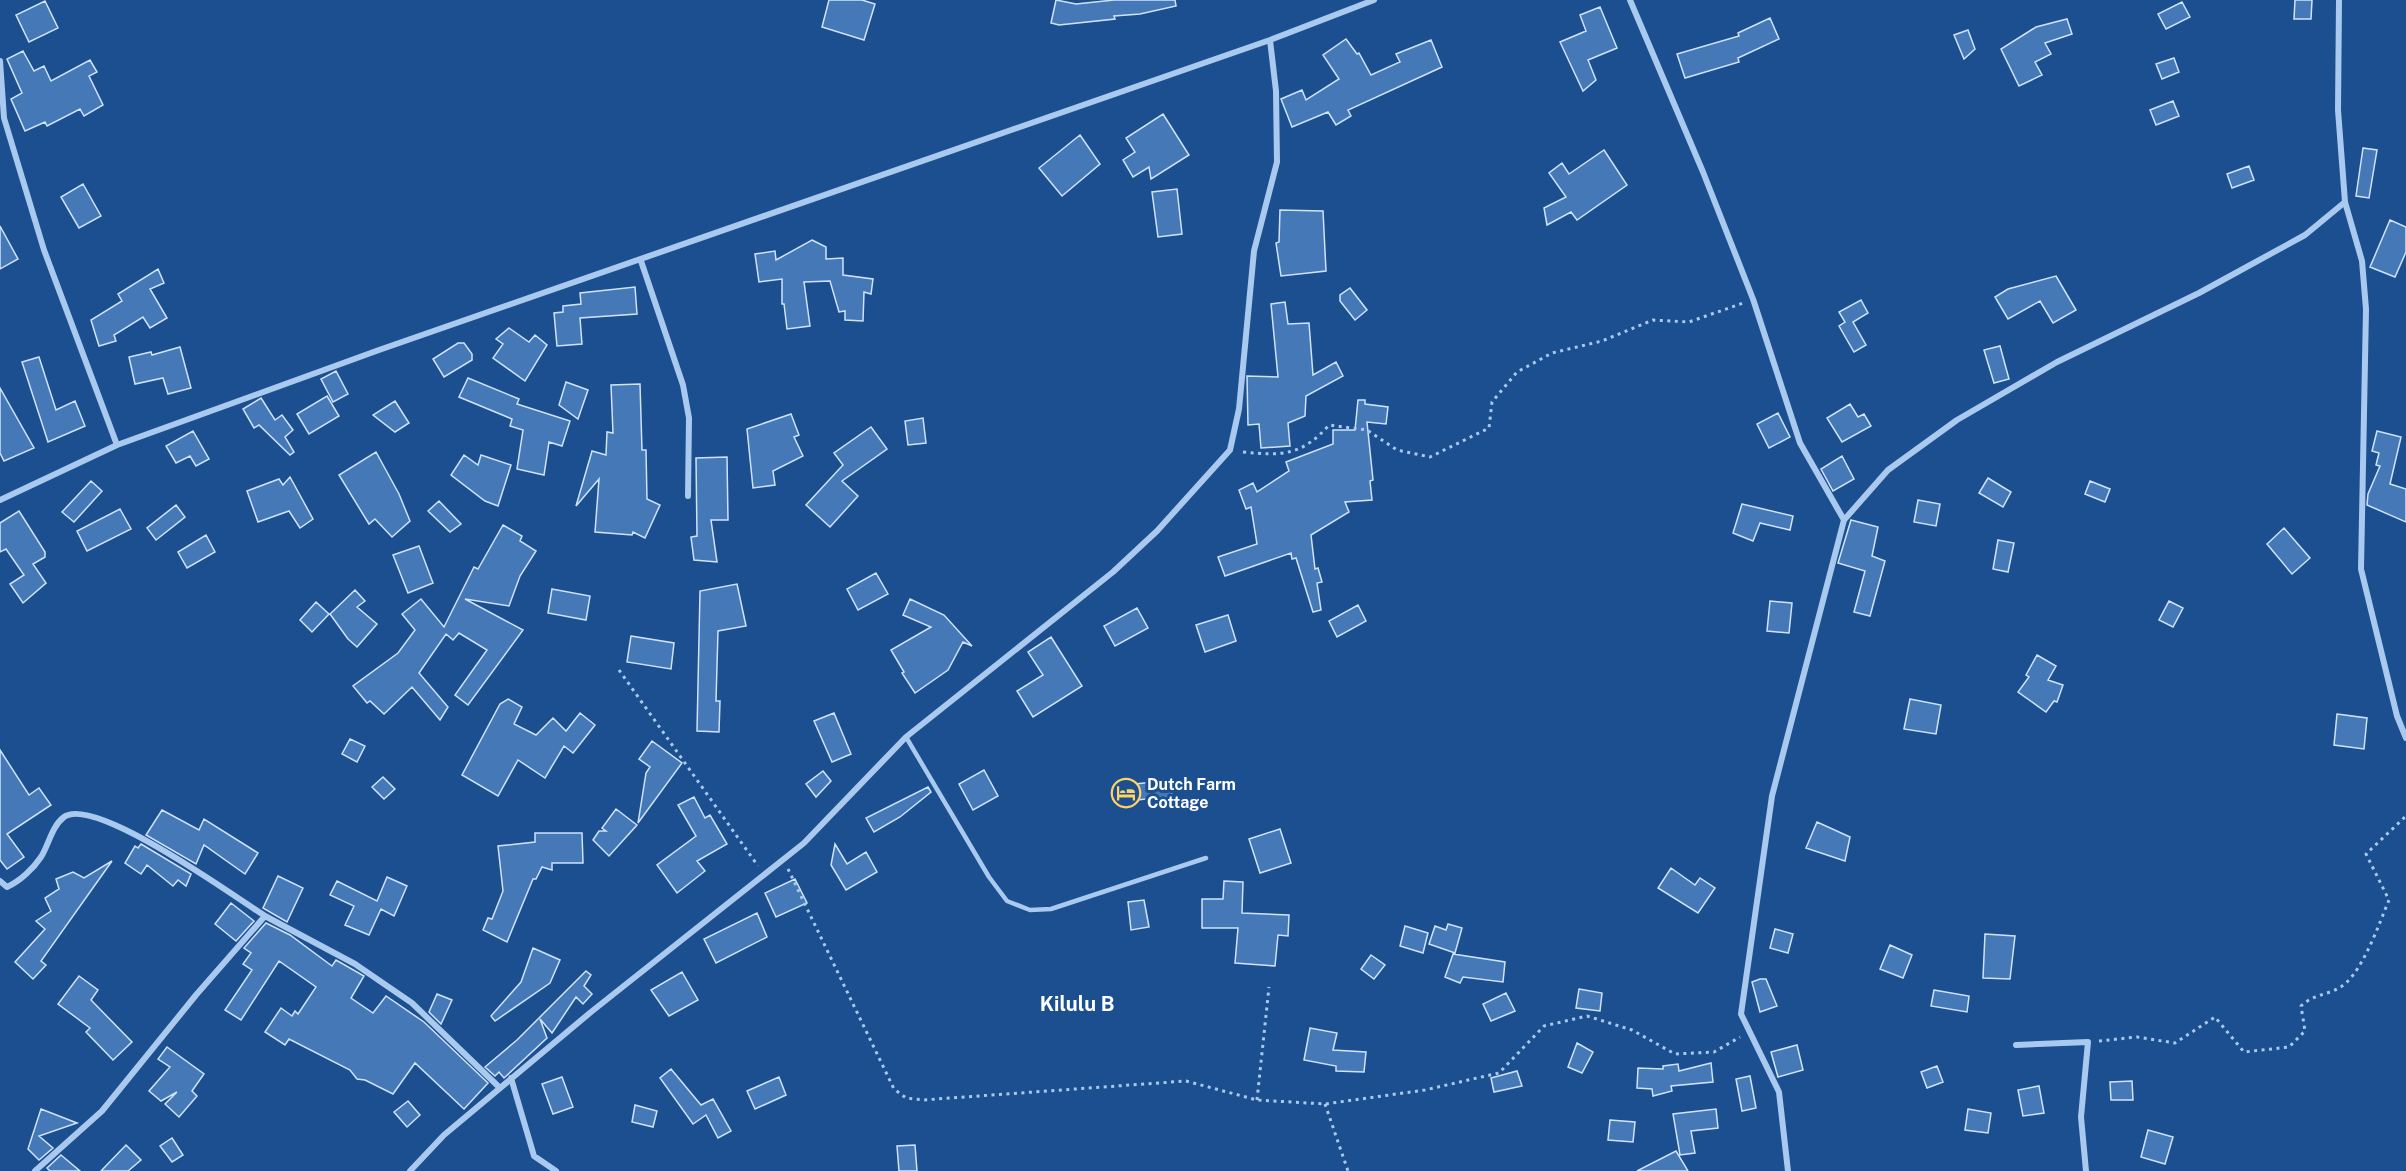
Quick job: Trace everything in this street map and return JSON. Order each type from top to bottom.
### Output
[{"type":"street","points":[[0,500],[117,445],[379,350],[641,261],[1270,40],[1374,0]]},
{"type":"street","points":[[1630,0],[1703,172],[1753,299],[1800,443],[1844,520]]},
{"type":"street","points":[[2339,0],[2338,110],[2345,202],[2362,261],[2366,309],[2361,569],[2397,716],[2406,738]]},
{"type":"street","points":[[410,1171],[444,1135],[511,1078],[804,843],[906,737],[1113,572],[1157,531],[1230,450],[1239,409],[1254,251],[1277,162],[1276,91],[1270,40]]},
{"type":"street","points":[[0,61],[4,118],[44,250],[117,445]]},
{"type":"street","points":[[1788,1171],[1779,1092],[1741,1014],[1772,796],[1844,520],[1888,470],[1957,420],[2057,362],[2199,294],[2305,236],[2345,202]]},
{"type":"street","points":[[641,261],[683,385],[689,418],[688,496]]},
{"type":"street","points":[[0,881],[7,886],[18,881],[41,856],[62,818],[71,813],[89,814],[151,841],[265,916],[355,964],[412,1003],[500,1088]]},
{"type":"street","points":[[35,1171],[102,1111],[196,994],[265,916]]},
{"type":"street","points":[[2016,1045],[2088,1042],[2081,1117],[2086,1171]]},
{"type":"street","points":[[511,1078],[534,1156],[556,1171]]},
{"type":"lane","points":[[906,737],[989,877],[1007,902],[1030,910],[1052,909],[1206,858]]},
{"type":"path","points":[[1230,450],[1279,456],[1315,441],[1329,425],[1367,430],[1396,450],[1430,457],[1489,428],[1492,402],[1517,372],[1552,352],[1602,341],[1653,320],[1689,322],[1753,299]]},
{"type":"path","points":[[619,670],[764,874]]},
{"type":"path","points":[[2088,1042],[2137,1037],[2175,1043],[2215,1017],[2244,1052],[2289,1047],[2305,1031],[2301,1006],[2312,996],[2331,993],[2346,982],[2372,940],[2389,900],[2366,854],[2406,816]]},
{"type":"path","points":[[784,859],[894,1089],[906,1098],[923,1100],[1186,1081],[1257,1100],[1325,1104],[1425,1090],[1499,1073],[1544,1026],[1587,1017],[1632,1030],[1675,1054],[1714,1052],[1748,1032]]},
{"type":"path","points":[[1257,1100],[1269,987]]},
{"type":"path","points":[[1325,1104],[1348,1171]]},
{"type":"building","points":[[829,0],[862,0],[875,4],[864,40],[822,27]]},
{"type":"building","points":[[1056,0],[1076,4],[1114,0],[1175,0],[1176,6],[1140,14],[1114,16],[1115,19],[1059,25],[1051,23]]},
{"type":"building","points":[[2295,0],[2312,0],[2311,19],[2294,19]]},
{"type":"building","points":[[45,1],[58,28],[29,42],[16,15]]},
{"type":"building","points":[[2182,2],[2190,17],[2166,29],[2158,14]]},
{"type":"building","points":[[1600,7],[1617,48],[1588,60],[1596,80],[1583,91],[1560,42],[1586,31],[1580,15]]},
{"type":"building","points":[[1770,18],[1779,39],[1738,58],[1739,62],[1685,78],[1677,54],[1739,36],[1738,33]]},
{"type":"building","points":[[2067,19],[2072,34],[2045,43],[2051,54],[2035,62],[2042,75],[2019,86],[2001,49],[2036,27]]},
{"type":"building","points":[[1968,30],[1975,49],[1964,59],[1954,35]]},
{"type":"building","points":[[1346,39],[1357,54],[1359,53],[1371,75],[1400,62],[1396,54],[1431,40],[1442,67],[1348,110],[1351,116],[1336,125],[1328,112],[1292,127],[1281,99],[1302,90],[1306,100],[1339,79],[1323,55]]},
{"type":"building","points":[[23,51],[34,71],[44,66],[51,81],[90,60],[97,72],[89,76],[103,105],[84,116],[80,109],[47,126],[45,122],[25,131],[11,99],[22,93],[7,59]]},
{"type":"building","points":[[2174,58],[2179,72],[2162,79],[2156,64]]},
{"type":"building","points":[[2173,101],[2179,116],[2156,125],[2150,110]]},
{"type":"building","points":[[1163,114],[1189,155],[1151,179],[1149,167],[1133,177],[1123,160],[1135,152],[1126,138]]},
{"type":"building","points":[[1080,135],[1100,164],[1062,196],[1039,168]]},
{"type":"building","points":[[2363,148],[2377,150],[2369,198],[2356,196]]},
{"type":"building","points":[[1604,150],[1627,185],[1577,220],[1571,212],[1547,225],[1544,208],[1566,197],[1549,173],[1562,163],[1569,174]]},
{"type":"building","points":[[2249,166],[2254,180],[2232,188],[2227,174]]},
{"type":"building","points":[[83,184],[101,216],[79,228],[61,197]]},
{"type":"building","points":[[1177,189],[1182,234],[1158,237],[1152,192]]},
{"type":"building","points":[[1280,210],[1323,211],[1326,271],[1281,276],[1276,243],[1279,242]]},
{"type":"building","points":[[2390,220],[2406,227],[2406,252],[2395,277],[2370,267]]},
{"type":"building","points":[[0,226],[18,259],[0,269]]},
{"type":"building","points":[[812,240],[826,247],[826,259],[843,258],[843,275],[873,279],[871,294],[864,292],[863,321],[845,320],[845,311],[839,312],[830,281],[804,282],[810,326],[787,329],[784,304],[782,304],[782,279],[759,282],[755,254],[775,251],[776,260]]},
{"type":"building","points":[[158,269],[164,283],[150,289],[167,318],[150,328],[143,317],[114,335],[116,341],[99,346],[91,320],[122,301],[118,294]]},
{"type":"building","points":[[2056,276],[2076,310],[2053,323],[2040,301],[2008,319],[1995,297],[2008,289]]},
{"type":"building","points":[[635,287],[637,314],[580,318],[582,344],[557,346],[554,313],[563,312],[563,306],[581,304],[580,293]]},
{"type":"building","points":[[1350,288],[1367,310],[1355,320],[1340,301],[1340,295]]},
{"type":"building","points":[[1861,300],[1868,313],[1853,322],[1866,345],[1854,352],[1839,326],[1845,322],[1839,312]]},
{"type":"building","points":[[1285,302],[1288,324],[1309,323],[1313,375],[1336,362],[1343,376],[1306,396],[1305,416],[1288,423],[1290,446],[1261,448],[1259,424],[1248,425],[1247,376],[1278,377],[1271,304]]},
{"type":"building","points":[[509,328],[529,342],[535,335],[547,345],[525,381],[493,358],[503,344],[496,339]]},
{"type":"building","points":[[458,343],[464,343],[472,354],[472,360],[444,377],[433,359]]},
{"type":"building","points":[[2000,346],[2009,379],[1994,383],[1984,350]]},
{"type":"building","points":[[180,347],[191,388],[168,394],[163,378],[135,384],[129,357],[151,352],[152,355]]},
{"type":"building","points":[[39,357],[56,410],[75,401],[85,426],[48,442],[22,362]]},
{"type":"building","points":[[336,371],[348,394],[333,402],[321,379]]},
{"type":"building","points":[[468,378],[519,399],[517,404],[570,421],[562,446],[549,442],[544,475],[517,469],[523,430],[510,426],[512,419],[459,397]]},
{"type":"building","points":[[566,382],[588,390],[578,419],[559,405]]},
{"type":"building","points":[[640,384],[642,450],[646,450],[647,499],[660,505],[645,538],[633,532],[632,535],[595,532],[599,479],[576,506],[592,451],[606,455],[607,432],[613,433],[611,385]]},
{"type":"building","points":[[0,388],[34,448],[4,461],[0,453]]},
{"type":"building","points":[[327,396],[339,416],[309,434],[297,414]]},
{"type":"building","points":[[261,398],[275,420],[282,415],[293,430],[285,437],[294,452],[290,455],[259,425],[254,428],[243,409]]},
{"type":"building","points":[[1358,400],[1365,400],[1365,404],[1388,407],[1386,424],[1367,422],[1373,480],[1370,481],[1372,500],[1345,502],[1349,512],[1311,535],[1315,569],[1318,568],[1322,582],[1317,583],[1321,610],[1313,612],[1296,558],[1292,559],[1291,553],[1225,576],[1218,557],[1257,544],[1251,507],[1246,509],[1239,490],[1253,483],[1257,492],[1289,471],[1286,462],[1333,444],[1333,430],[1355,430]]},
{"type":"building","points":[[395,401],[409,423],[395,432],[373,415]]},
{"type":"building","points":[[1850,404],[1858,417],[1864,414],[1871,426],[1842,442],[1827,418]]},
{"type":"building","points":[[1778,413],[1790,437],[1769,448],[1757,424]]},
{"type":"building","points":[[791,414],[799,435],[794,437],[803,456],[773,471],[775,485],[753,488],[747,429]]},
{"type":"building","points":[[923,418],[926,443],[908,445],[905,421]]},
{"type":"building","points":[[871,427],[887,449],[842,481],[858,496],[830,527],[806,505],[843,465],[834,453]]},
{"type":"building","points":[[193,431],[209,459],[196,466],[190,456],[176,463],[166,446]]},
{"type":"building","points":[[2377,431],[2401,437],[2390,484],[2406,489],[2406,522],[2367,505],[2368,494],[2380,466],[2376,465],[2379,453],[2372,451]]},
{"type":"building","points":[[376,452],[399,494],[410,521],[392,537],[375,519],[369,524],[339,475]]},
{"type":"building","points":[[464,455],[478,465],[481,455],[511,465],[498,506],[485,501],[451,475]]},
{"type":"building","points":[[1842,456],[1854,479],[1833,491],[1821,469]]},
{"type":"building","points":[[727,457],[728,520],[711,520],[717,562],[694,560],[691,537],[697,536],[696,458]]},
{"type":"building","points":[[290,477],[313,519],[300,528],[289,511],[258,522],[247,491],[279,479],[283,485]]},
{"type":"building","points":[[1988,478],[2011,492],[2003,507],[1979,493]]},
{"type":"building","points":[[91,481],[102,491],[74,522],[62,512]]},
{"type":"building","points":[[2090,481],[2110,489],[2105,502],[2085,494]]},
{"type":"building","points":[[1918,500],[1940,504],[1936,526],[1914,522]]},
{"type":"building","points":[[439,501],[461,524],[450,532],[428,511]]},
{"type":"building","points":[[1742,504],[1793,516],[1790,530],[1760,523],[1753,541],[1733,533]]},
{"type":"building","points":[[176,505],[185,517],[156,540],[147,528]]},
{"type":"building","points":[[120,509],[131,529],[87,551],[77,531]]},
{"type":"building","points":[[19,511],[45,552],[45,557],[33,564],[46,583],[23,603],[10,584],[24,575],[6,549],[0,552],[0,523]]},
{"type":"building","points":[[1851,520],[1878,527],[1872,556],[1885,561],[1870,616],[1854,612],[1865,571],[1838,563]]},
{"type":"building","points":[[503,525],[522,536],[520,541],[536,551],[520,576],[509,606],[465,599],[523,630],[468,705],[455,695],[487,650],[459,633],[453,640],[446,634],[419,673],[448,707],[440,720],[412,687],[384,714],[370,701],[367,703],[353,686],[398,653],[415,630],[402,614],[421,599],[444,627],[474,567],[478,569]]},
{"type":"building","points":[[2284,528],[2310,558],[2292,574],[2267,544]]},
{"type":"building","points":[[206,535],[215,552],[187,568],[178,552]]},
{"type":"building","points":[[1998,540],[2014,543],[2008,572],[1993,569]]},
{"type":"building","points":[[419,546],[433,583],[408,593],[393,555]]},
{"type":"building","points":[[876,573],[888,594],[858,610],[847,589]]},
{"type":"building","points":[[737,584],[746,626],[718,631],[716,701],[720,701],[719,732],[697,731],[700,591]]},
{"type":"building","points":[[552,589],[590,596],[586,620],[548,613]]},
{"type":"building","points":[[355,590],[365,601],[357,607],[377,624],[357,647],[348,639],[330,614]]},
{"type":"building","points":[[910,599],[944,615],[972,646],[963,642],[948,670],[915,693],[891,650],[931,627],[903,615]]},
{"type":"building","points":[[1770,601],[1792,603],[1789,633],[1767,631]]},
{"type":"building","points":[[2169,601],[2183,608],[2173,627],[2159,620]]},
{"type":"building","points":[[316,602],[329,614],[312,632],[300,620]]},
{"type":"building","points":[[1358,605],[1366,621],[1337,637],[1329,621]]},
{"type":"building","points":[[1137,608],[1148,628],[1115,646],[1104,626]]},
{"type":"building","points":[[1228,615],[1236,641],[1205,652],[1196,625]]},
{"type":"building","points":[[631,636],[674,643],[671,669],[627,662]]},
{"type":"building","points":[[1051,637],[1082,686],[1033,717],[1017,691],[1043,675],[1028,652]]},
{"type":"building","points":[[2037,655],[2056,666],[2048,680],[2063,685],[2057,702],[2054,701],[2046,712],[2018,692],[2029,677],[2026,675]]},
{"type":"building","points":[[508,699],[522,707],[514,724],[536,735],[553,718],[566,731],[580,713],[595,725],[573,753],[564,746],[545,778],[518,760],[498,796],[462,775],[500,704]]},
{"type":"building","points":[[1910,699],[1941,705],[1936,734],[1904,729]]},
{"type":"building","points":[[834,713],[851,754],[832,762],[814,721]]},
{"type":"building","points":[[2337,714],[2367,718],[2364,749],[2334,745]]},
{"type":"building","points":[[350,739],[365,746],[357,762],[342,754]]},
{"type":"building","points":[[652,741],[682,763],[638,823],[646,773],[650,767],[639,759]]},
{"type":"building","points":[[0,750],[29,795],[39,788],[51,805],[7,834],[24,857],[7,869],[0,860]]},
{"type":"building","points":[[984,770],[998,796],[973,810],[959,784]]},
{"type":"building","points":[[823,771],[831,781],[816,797],[806,784]]},
{"type":"building","points":[[383,777],[395,789],[384,799],[372,787]]},
{"type":"building","points":[[1170,780],[1172,796],[1120,802],[1118,786]]},
{"type":"building","points":[[928,787],[931,792],[900,817],[874,832],[866,818]]},
{"type":"building","points":[[694,797],[705,818],[710,815],[727,844],[697,861],[705,871],[677,893],[657,865],[696,836],[678,805]]},
{"type":"building","points":[[616,809],[637,825],[609,856],[593,840],[599,831],[606,831],[602,828]]},
{"type":"building","points":[[162,810],[199,830],[204,819],[258,853],[245,874],[204,845],[196,864],[146,835]]},
{"type":"building","points":[[1817,822],[1850,837],[1845,861],[1806,848]]},
{"type":"building","points":[[1280,829],[1291,863],[1260,873],[1249,839]]},
{"type":"building","points":[[535,833],[582,833],[583,863],[552,863],[552,870],[542,867],[536,879],[533,879],[507,942],[483,930],[488,918],[492,919],[503,891],[498,846],[535,842]]},
{"type":"building","points":[[141,844],[191,874],[186,886],[178,880],[173,886],[147,865],[141,874],[125,863],[135,846],[138,848]]},
{"type":"building","points":[[835,844],[847,864],[866,852],[877,872],[846,890],[831,865]]},
{"type":"building","points":[[112,861],[41,961],[46,965],[33,979],[15,962],[45,929],[36,921],[51,911],[45,898],[59,889],[56,879],[73,872],[84,878]]},
{"type":"building","points":[[1671,868],[1695,885],[1700,878],[1715,888],[1698,913],[1658,888]]},
{"type":"building","points":[[278,876],[303,888],[287,922],[263,908]]},
{"type":"building","points":[[387,877],[407,886],[394,916],[381,909],[369,935],[345,925],[354,906],[330,895],[337,881],[377,901]]},
{"type":"building","points":[[795,879],[807,903],[776,917],[765,893]]},
{"type":"building","points":[[1224,881],[1243,882],[1242,913],[1289,915],[1288,936],[1278,935],[1275,966],[1235,963],[1238,928],[1202,928],[1202,899],[1223,899]]},
{"type":"building","points":[[1144,900],[1149,927],[1131,930],[1128,902]]},
{"type":"building","points":[[231,903],[254,921],[236,941],[215,924]]},
{"type":"building","points":[[757,913],[767,937],[716,963],[704,939]]},
{"type":"building","points":[[266,923],[290,935],[332,966],[336,960],[364,976],[351,998],[373,1013],[386,996],[424,1022],[488,1083],[464,1109],[415,1063],[393,1094],[365,1080],[357,1079],[350,1070],[289,1039],[285,1045],[265,1032],[281,1008],[292,1016],[295,1011],[298,1014],[316,987],[279,961],[241,1020],[225,1010],[252,970],[243,964],[251,953],[244,948]]},
{"type":"building","points":[[1448,924],[1462,928],[1455,953],[1429,944],[1435,926],[1446,930]]},
{"type":"building","points":[[1405,926],[1428,933],[1423,953],[1400,946]]},
{"type":"building","points":[[1775,929],[1793,934],[1788,953],[1770,948]]},
{"type":"building","points":[[1985,934],[2015,936],[2010,979],[1983,978]]},
{"type":"building","points":[[1890,945],[1912,955],[1903,978],[1880,969]]},
{"type":"building","points":[[533,948],[560,960],[550,983],[495,1021],[491,1016],[521,982]]},
{"type":"building","points":[[1453,954],[1505,962],[1503,982],[1463,977],[1460,983],[1445,977]]},
{"type":"building","points":[[1371,955],[1385,965],[1374,979],[1361,969]]},
{"type":"building","points":[[586,971],[591,975],[584,986],[592,994],[583,1004],[576,997],[552,1033],[540,1019],[547,1038],[504,1078],[499,1072],[495,1076],[485,1067],[517,1040]]},
{"type":"building","points":[[682,972],[698,1000],[669,1016],[651,990]]},
{"type":"building","points":[[79,976],[98,990],[91,1000],[132,1042],[113,1060],[86,1032],[90,1028],[58,1004]]},
{"type":"building","points":[[1766,979],[1777,1006],[1760,1012],[1752,982]]},
{"type":"building","points":[[1579,989],[1602,993],[1600,1011],[1576,1008]]},
{"type":"building","points":[[1934,990],[1969,996],[1967,1012],[1931,1006]]},
{"type":"building","points":[[1506,993],[1515,1011],[1491,1021],[1483,1004]]},
{"type":"building","points":[[437,994],[452,1000],[441,1024],[429,1012]]},
{"type":"building","points":[[1310,1028],[1337,1033],[1333,1050],[1366,1052],[1364,1072],[1336,1071],[1336,1066],[1304,1060]]},
{"type":"building","points":[[1577,1043],[1593,1052],[1582,1073],[1568,1067]]},
{"type":"building","points":[[1797,1045],[1803,1070],[1778,1077],[1771,1052]]},
{"type":"building","points":[[167,1047],[204,1074],[192,1091],[197,1096],[179,1117],[165,1104],[177,1092],[161,1101],[149,1091],[170,1067],[158,1059]]},
{"type":"building","points":[[1711,1063],[1713,1082],[1671,1086],[1672,1091],[1653,1096],[1652,1089],[1637,1088],[1638,1068],[1663,1069],[1663,1066],[1678,1064],[1679,1071]]},
{"type":"building","points":[[1937,1066],[1943,1082],[1927,1088],[1921,1072]]},
{"type":"building","points":[[671,1069],[701,1105],[713,1099],[731,1131],[718,1138],[706,1115],[693,1124],[660,1078]]},
{"type":"building","points":[[1517,1071],[1522,1086],[1494,1092],[1491,1078]]},
{"type":"building","points":[[1750,1076],[1756,1108],[1742,1111],[1736,1079]]},
{"type":"building","points":[[562,1077],[573,1107],[553,1114],[542,1084]]},
{"type":"building","points":[[779,1077],[786,1095],[755,1109],[747,1091]]},
{"type":"building","points":[[2132,1081],[2133,1100],[2111,1100],[2110,1082]]},
{"type":"building","points":[[2039,1086],[2044,1113],[2023,1116],[2018,1090]]},
{"type":"building","points":[[408,1101],[420,1115],[407,1127],[394,1112]]},
{"type":"building","points":[[635,1105],[657,1111],[653,1127],[632,1122]]},
{"type":"building","points":[[41,1109],[77,1123],[39,1136],[53,1148],[39,1160],[28,1149]]},
{"type":"building","points":[[1716,1109],[1718,1128],[1691,1131],[1695,1153],[1680,1155],[1673,1114]]},
{"type":"building","points":[[1968,1109],[1991,1113],[1988,1133],[1965,1130]]},
{"type":"building","points":[[1610,1120],[1635,1122],[1633,1142],[1608,1140]]},
{"type":"building","points":[[2148,1130],[2173,1137],[2165,1164],[2141,1157]]},
{"type":"building","points":[[172,1138],[183,1155],[172,1162],[160,1146]]},
{"type":"building","points":[[126,1145],[141,1160],[128,1171],[101,1171]]},
{"type":"building","points":[[915,1145],[917,1171],[899,1171],[897,1146]]},
{"type":"building","points":[[1676,1151],[1688,1171],[1637,1171]]},
{"type":"building","points":[[61,1155],[80,1171],[50,1171],[47,1168]]},
{"type":"place","name":"Dutch Farm Cottage","points":[[1126,793]]},
{"type":"district","name":"Kilulu B","points":[[1077,1004]]}]
